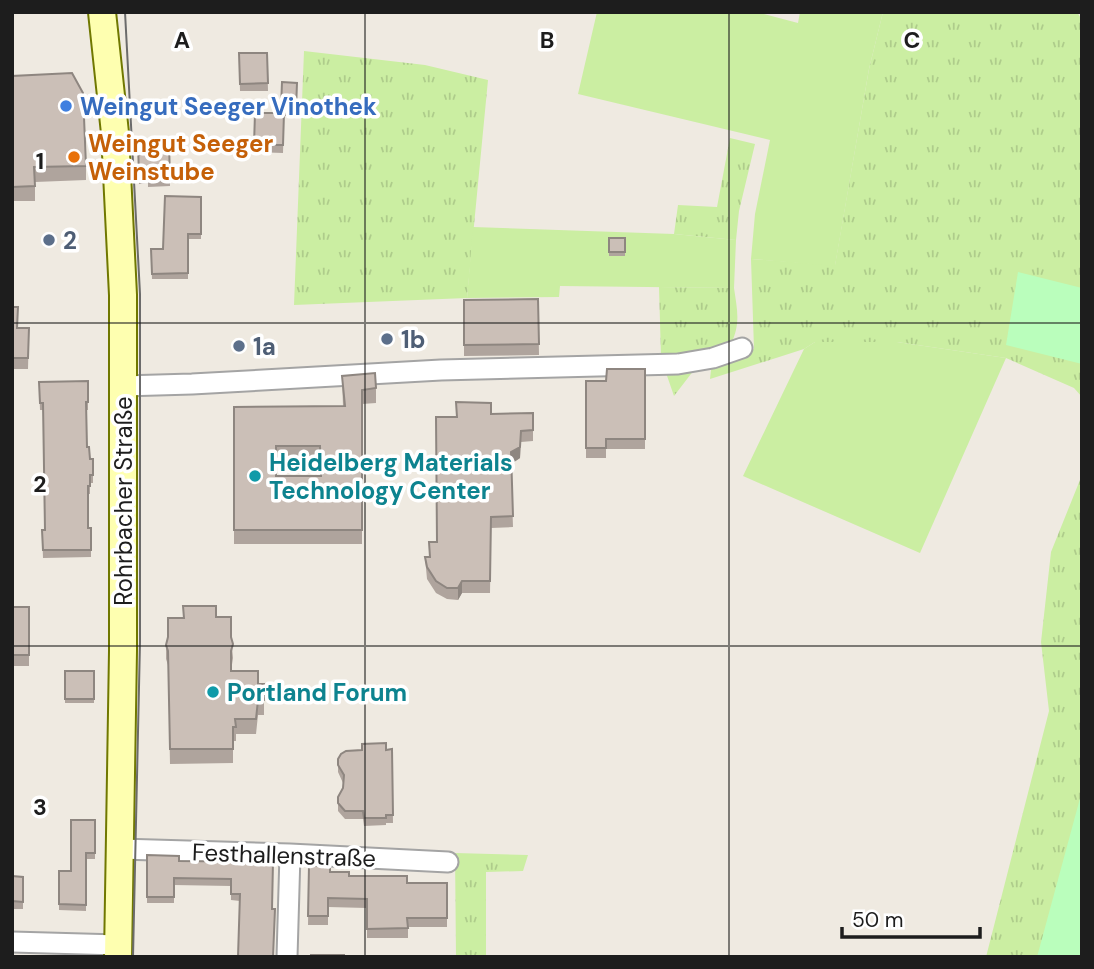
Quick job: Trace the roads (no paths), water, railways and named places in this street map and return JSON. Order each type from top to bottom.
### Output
[{"type":"main road","name":"Rohrbacher Straße","points":[[102,12],[115,133],[122,295],[123,651],[118,951]]},
{"type":"street","points":[[123,386],[441,370],[678,364],[713,358],[742,348]]},
{"type":"street","name":"Festhallenstraße","points":[[120,849],[448,862]]},
{"type":"street","points":[[287,957],[290,854]]},
{"type":"street","points":[[12,942],[118,951]]},
{"type":"tram line","points":[[125,12],[140,294],[140,642],[133,957]]},
{"type":"place","name":"Weingut Seeger Vinothek","points":[[66,106]]},
{"type":"place","name":"Weingut Seeger Weinstube","points":[[74,157]]},
{"type":"place","name":"2","points":[[49,240]]},
{"type":"place","name":"1b","points":[[387,339]]},
{"type":"place","name":"1a","points":[[239,346]]},
{"type":"place","name":"Heidelberg Materials Technology Center","points":[[255,476]]},
{"type":"place","name":"Portland Forum","points":[[213,692]]}]
